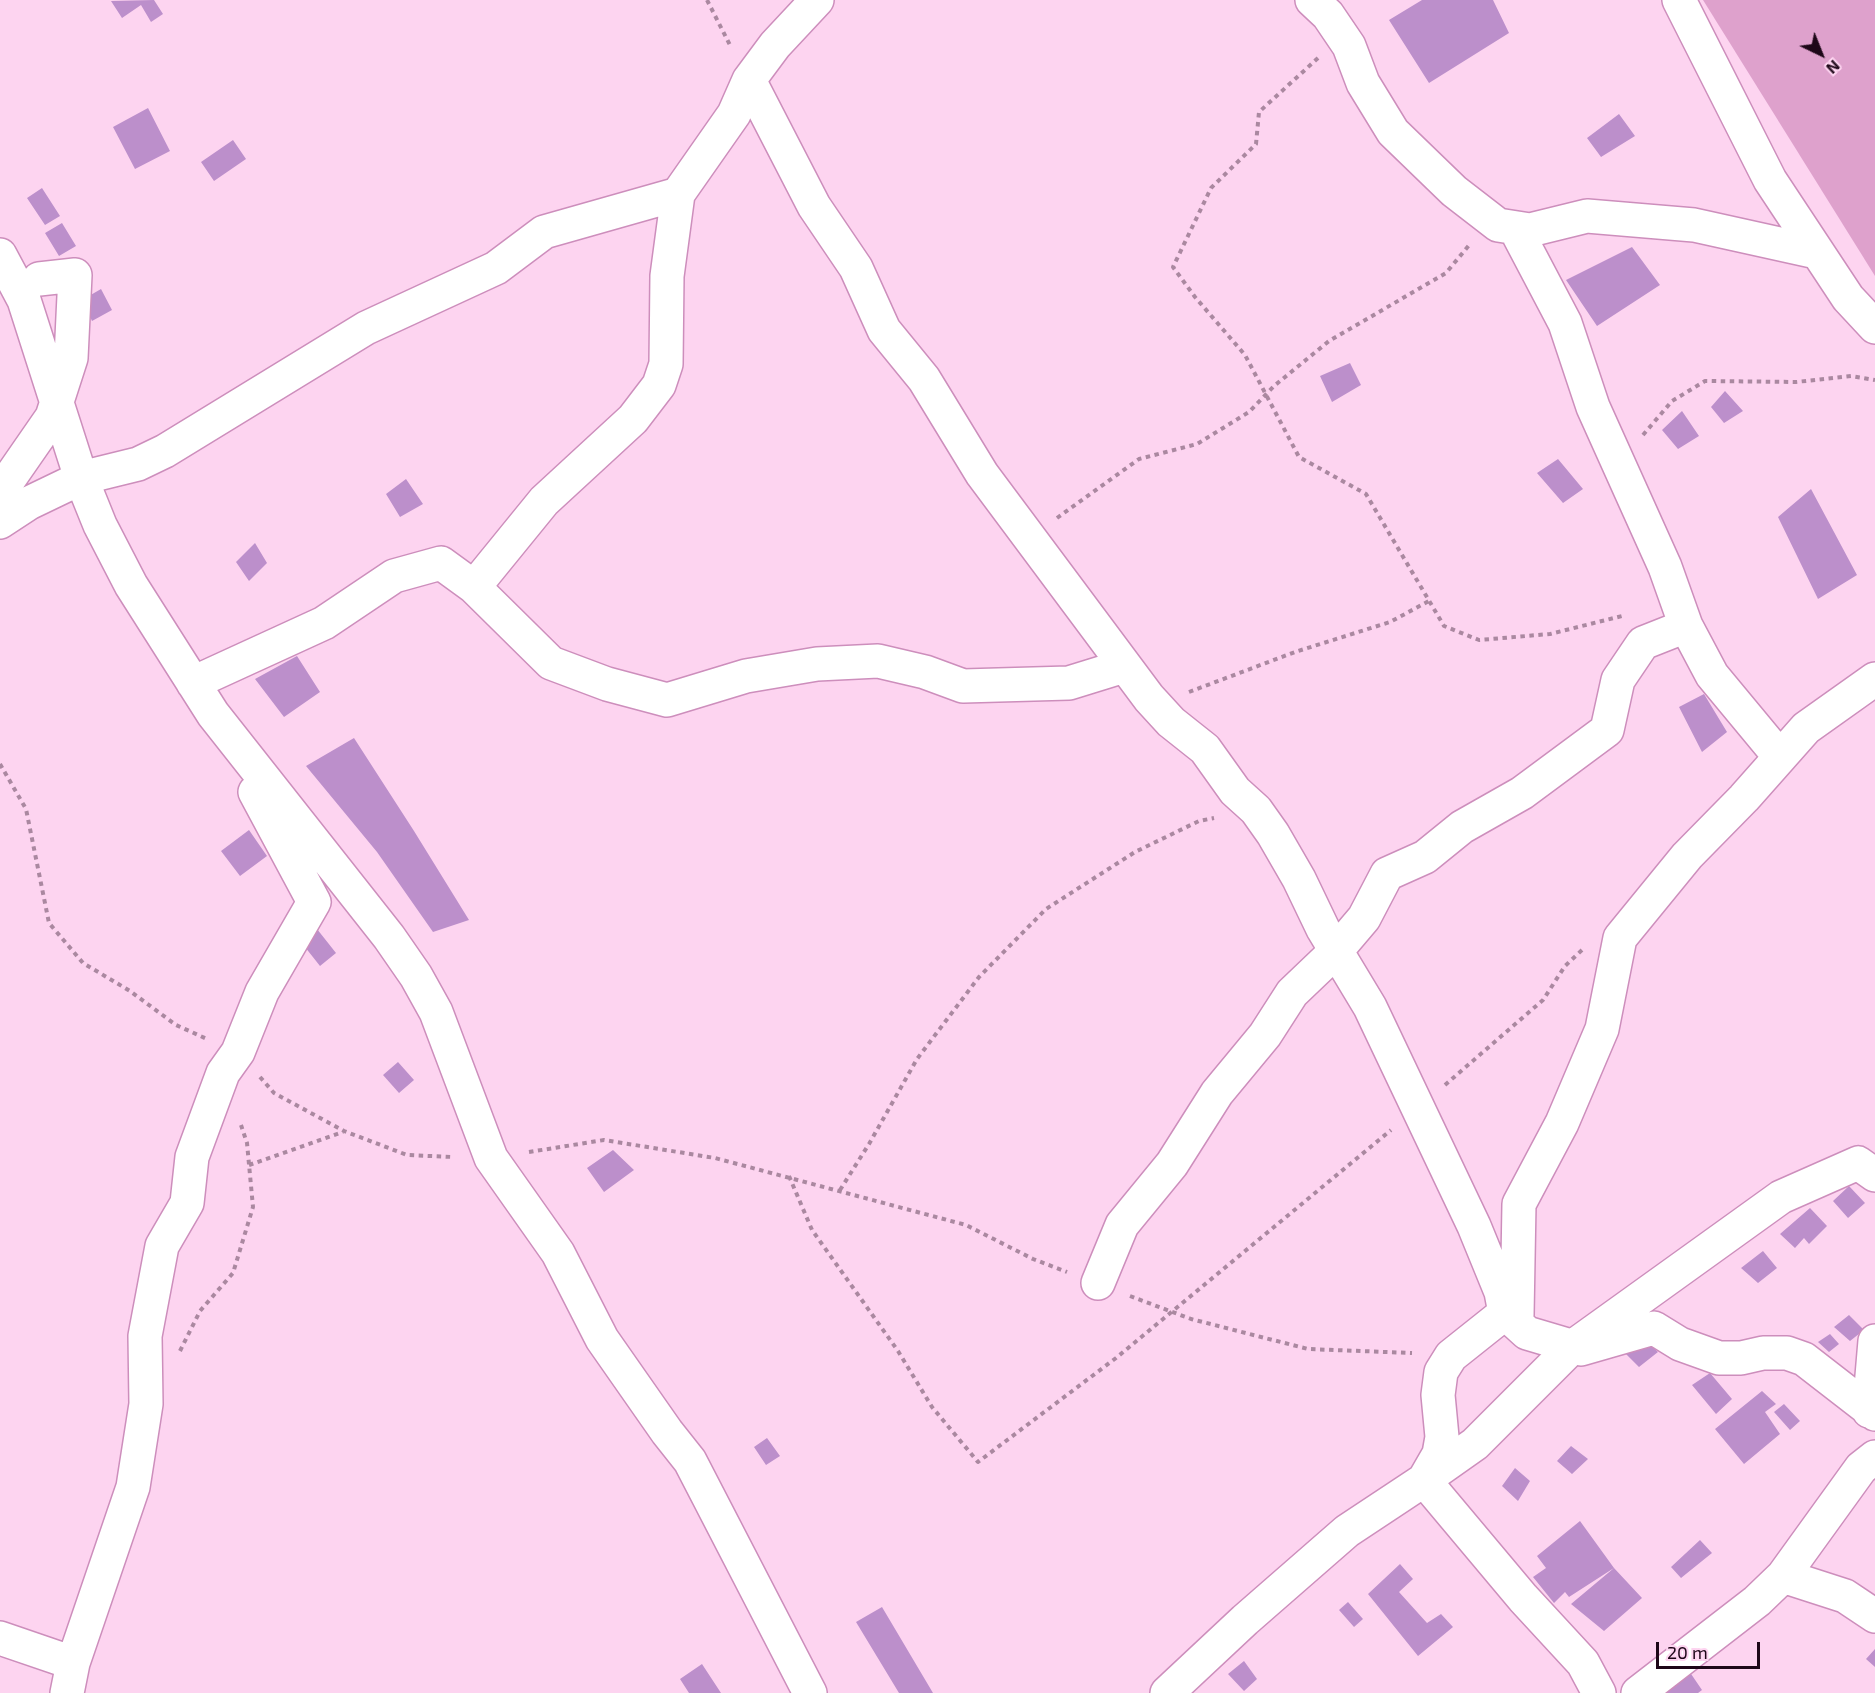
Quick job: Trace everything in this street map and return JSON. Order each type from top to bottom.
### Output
[{"type":"street","points":[[474,587],[544,501],[633,419],[658,385],[666,364],[667,276],[678,194],[734,114],[749,80],[775,45],[817,0]]},
{"type":"street","points":[[1312,0],[1328,15],[1349,45],[1363,83],[1393,132],[1455,191],[1498,225],[1530,230],[1587,216],[1694,225],[1816,252]]},
{"type":"street","points":[[1679,0],[1770,180],[1848,298],[1875,327]]},
{"type":"street","points":[[749,80],[814,206],[856,268],[884,330],[924,378],[982,474],[1124,666],[1171,722],[1204,749],[1235,791],[1257,810],[1299,879],[1336,951],[1370,1007],[1474,1226],[1511,1320],[1527,1333],[1571,1348],[1581,1349],[1654,1328],[1680,1344],[1719,1358],[1786,1353],[1804,1359],[1872,1412]]},
{"type":"street","points":[[0,522],[29,503],[81,478],[138,464],[165,451],[366,328],[496,268],[544,232],[678,194]]},
{"type":"street","points":[[1515,228],[1565,323],[1593,407],[1665,567],[1686,626],[1713,675],[1780,758]]},
{"type":"street","points":[[0,242],[39,279],[75,275],[71,358],[58,403],[52,417],[0,492]]},
{"type":"street","points":[[0,255],[24,300],[81,478],[100,525],[131,585],[213,714],[314,902],[262,992],[238,1052],[223,1073],[192,1157],[187,1203],[162,1246],[144,1336],[146,1404],[133,1486],[70,1678],[0,1638]]},
{"type":"street","points":[[193,683],[324,623],[394,576],[441,563],[474,587],[551,663],[607,684],[667,700],[746,676],[817,664],[878,661],[925,672],[963,686],[1069,683],[1124,666]]},
{"type":"street","points":[[1098,1283],[1122,1225],[1172,1164],[1217,1093],[1265,1035],[1292,993],[1336,951],[1364,918],[1387,874],[1425,857],[1462,826],[1522,794],[1607,730],[1618,680],[1643,643],[1686,626]]},
{"type":"street","points":[[1511,1320],[1519,1204],[1562,1124],[1602,1029],[1620,938],[1687,856],[1744,798],[1806,728],[1875,679]]},
{"type":"street","points":[[213,714],[389,937],[416,976],[436,1012],[491,1158],[558,1253],[602,1339],[690,1461],[810,1693]]},
{"type":"street","points":[[1167,1693],[1245,1620],[1347,1531],[1475,1444],[1571,1348],[1781,1197],[1858,1163],[1875,1174]]},
{"type":"street","points":[[1424,1480],[1439,1454],[1442,1437],[1438,1395],[1441,1372],[1451,1356],[1511,1320]]},
{"type":"street","points":[[1872,1412],[1875,1341]]},
{"type":"street","points":[[1638,1693],[1757,1601],[1783,1576],[1861,1468],[1875,1457]]},
{"type":"street","points":[[1424,1480],[1523,1598],[1583,1663],[1599,1693]]},
{"type":"street","points":[[1783,1576],[1845,1596],[1875,1616]]},
{"type":"path","points":[[707,0],[749,80]]},
{"type":"path","points":[[1342,36],[1259,112],[1256,144],[1211,188],[1173,267],[1245,355],[1299,457],[1366,494],[1444,626],[1479,639],[1550,634],[1627,615]]},
{"type":"path","points":[[1031,538],[1085,495],[1138,459],[1197,444],[1249,412],[1329,341],[1446,273],[1475,238],[1515,228]]},
{"type":"path","points":[[1620,469],[1647,429],[1672,400],[1705,381],[1796,382],[1851,376],[1875,380]]},
{"type":"path","points":[[1157,706],[1295,652],[1390,622],[1429,601]]},
{"type":"path","points":[[0,764],[26,810],[50,923],[83,963],[130,991],[176,1025],[238,1052],[274,1093],[344,1131],[407,1155],[491,1158],[604,1140],[715,1158],[966,1225],[1033,1259],[1170,1311],[1308,1348],[1451,1356]]},
{"type":"path","points":[[840,1190],[917,1059],[979,977],[1046,909],[1135,852],[1199,821],[1257,810]]},
{"type":"path","points":[[789,1176],[812,1230],[898,1351],[932,1407],[978,1462],[1116,1358],[1170,1311],[1418,1109],[1543,1000],[1565,966],[1592,940],[1620,938]]},
{"type":"path","points":[[176,1359],[200,1311],[233,1273],[253,1207],[247,1143],[240,1123]]},
{"type":"path","points":[[249,1165],[344,1131]]},
{"type":"shaded area","points":[[1703,0],[1875,0],[1875,276]]},
{"type":"building","points":[[154,0],[163,14],[151,22],[141,5],[122,18],[111,1]]},
{"type":"building","points":[[1422,0],[1493,0],[1509,33],[1429,83],[1389,20]]},
{"type":"building","points":[[148,108],[170,151],[135,169],[113,127]]},
{"type":"building","points":[[1619,114],[1635,136],[1601,157],[1587,138]]},
{"type":"building","points":[[233,140],[246,159],[214,181],[201,162]]},
{"type":"building","points":[[42,188],[60,216],[45,225],[27,198]]},
{"type":"building","points":[[62,223],[76,246],[59,256],[45,233]]},
{"type":"building","points":[[1632,247],[1660,285],[1597,326],[1566,280]]},
{"type":"building","points":[[101,289],[112,310],[92,321],[82,300]]},
{"type":"building","points":[[1350,363],[1361,385],[1332,402],[1320,376]]},
{"type":"building","points":[[1725,391],[1743,411],[1724,423],[1711,407]]},
{"type":"building","points":[[1682,411],[1699,436],[1678,449],[1662,430]]},
{"type":"building","points":[[1558,459],[1583,489],[1563,503],[1537,473]]},
{"type":"building","points":[[406,479],[423,504],[400,517],[386,494]]},
{"type":"building","points":[[1811,489],[1857,575],[1818,599],[1778,517]]},
{"type":"building","points":[[255,543],[267,563],[249,581],[236,562]]},
{"type":"building","points":[[297,656],[320,692],[284,717],[255,679]]},
{"type":"building","points":[[1704,694],[1727,732],[1702,752],[1679,707]]},
{"type":"building","points":[[354,738],[469,920],[433,932],[377,852],[306,766]]},
{"type":"building","points":[[249,830],[267,856],[240,876],[221,851]]},
{"type":"building","points":[[317,929],[336,953],[320,966],[301,942]]},
{"type":"building","points":[[398,1062],[414,1080],[399,1093],[383,1075]]},
{"type":"building","points":[[613,1150],[634,1170],[604,1192],[587,1168]]},
{"type":"building","points":[[1849,1186],[1865,1203],[1848,1218],[1833,1201]]},
{"type":"building","points":[[1810,1208],[1827,1226],[1809,1244],[1804,1238],[1795,1248],[1780,1234]]},
{"type":"building","points":[[1763,1251],[1777,1268],[1758,1283],[1741,1268]]},
{"type":"building","points":[[1849,1315],[1864,1330],[1850,1341],[1834,1327]]},
{"type":"building","points":[[1830,1334],[1839,1344],[1829,1352],[1818,1342]]},
{"type":"building","points":[[1645,1340],[1658,1352],[1639,1367],[1626,1354]]},
{"type":"building","points":[[1710,1373],[1732,1399],[1716,1414],[1692,1385]]},
{"type":"building","points":[[1762,1391],[1776,1404],[1765,1412],[1780,1434],[1744,1464],[1715,1429]]},
{"type":"building","points":[[1784,1404],[1800,1421],[1790,1430],[1774,1412]]},
{"type":"building","points":[[767,1438],[780,1456],[766,1465],[754,1447]]},
{"type":"building","points":[[1571,1446],[1588,1459],[1572,1474],[1557,1461]]},
{"type":"building","points":[[1515,1468],[1530,1481],[1518,1501],[1502,1486]]},
{"type":"building","points":[[1580,1521],[1614,1568],[1569,1597],[1565,1592],[1554,1603],[1533,1577],[1546,1568],[1537,1556]]},
{"type":"building","points":[[1700,1540],[1712,1553],[1681,1578],[1671,1567]]},
{"type":"building","points":[[1400,1564],[1413,1579],[1399,1592],[1427,1623],[1441,1614],[1453,1627],[1418,1656],[1368,1594]]},
{"type":"building","points":[[1614,1568],[1642,1598],[1604,1631],[1571,1604]]},
{"type":"building","points":[[1348,1602],[1363,1619],[1354,1627],[1339,1610]]},
{"type":"building","points":[[882,1607],[933,1693],[899,1693],[856,1622]]},
{"type":"building","points":[[1875,1649],[1875,1667],[1866,1659]]},
{"type":"building","points":[[1244,1661],[1257,1679],[1244,1691],[1228,1674]]},
{"type":"building","points":[[702,1664],[721,1693],[689,1693],[680,1679]]},
{"type":"building","points":[[1687,1668],[1702,1690],[1698,1693],[1661,1693]]}]
